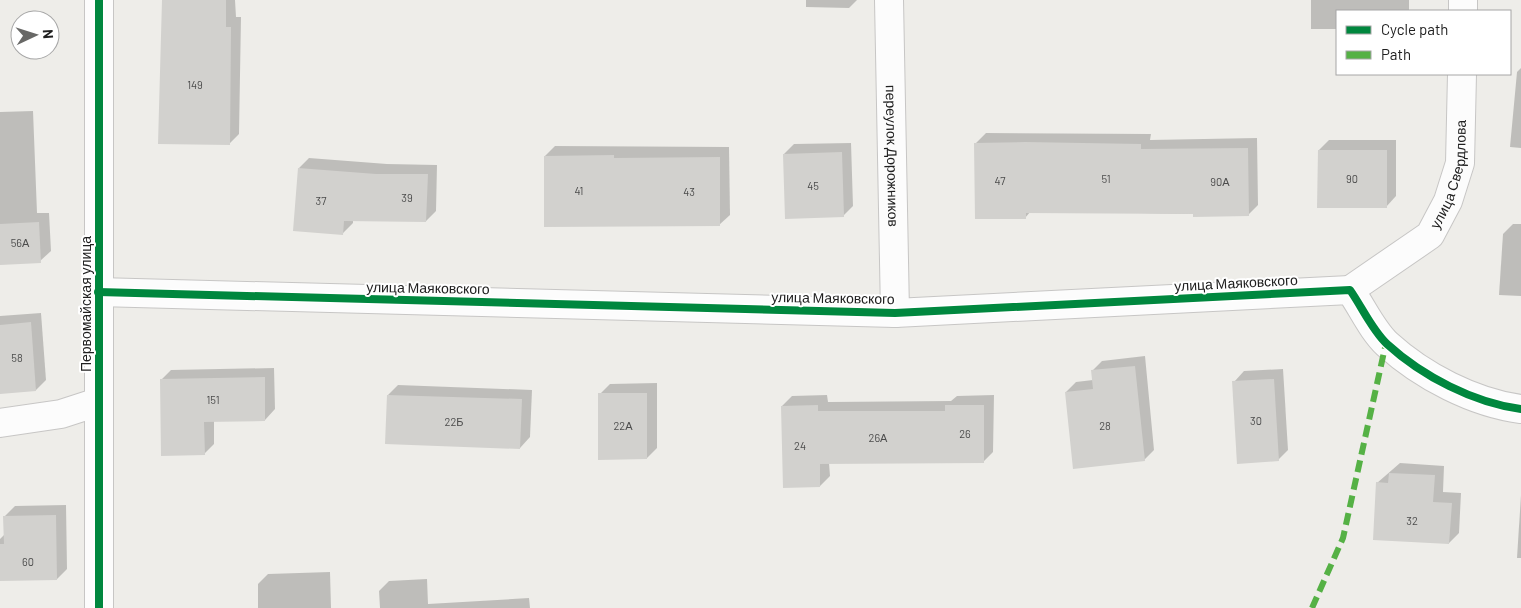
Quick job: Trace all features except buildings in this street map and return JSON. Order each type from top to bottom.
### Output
[{"type":"street","name":"Первомайская улица","points":[[99,0],[99,608]]},
{"type":"street","name":"переулок Дорожников","points":[[889,0],[895,313]]},
{"type":"street","name":"улица Свердлова","points":[[1350,290],[1430,235],[1448,201],[1460,163],[1462,75]]},
{"type":"street","name":"улица Маяковского","points":[[98,292],[895,313],[1350,290]]},
{"type":"street","points":[[1350,290],[1386,343],[1417,368],[1465,393],[1510,408],[1521,409]]},
{"type":"street","points":[[0,423],[61,414],[98,402]]},
{"type":"marked path","points":[[1312,608],[1343,538],[1386,343]]},
{"type":"cycle path","points":[[99,0],[99,608]]},
{"type":"cycle path","points":[[98,292],[895,313],[1350,290],[1372,325],[1387,344],[1416,367],[1467,394],[1485,401],[1521,409]]}]
